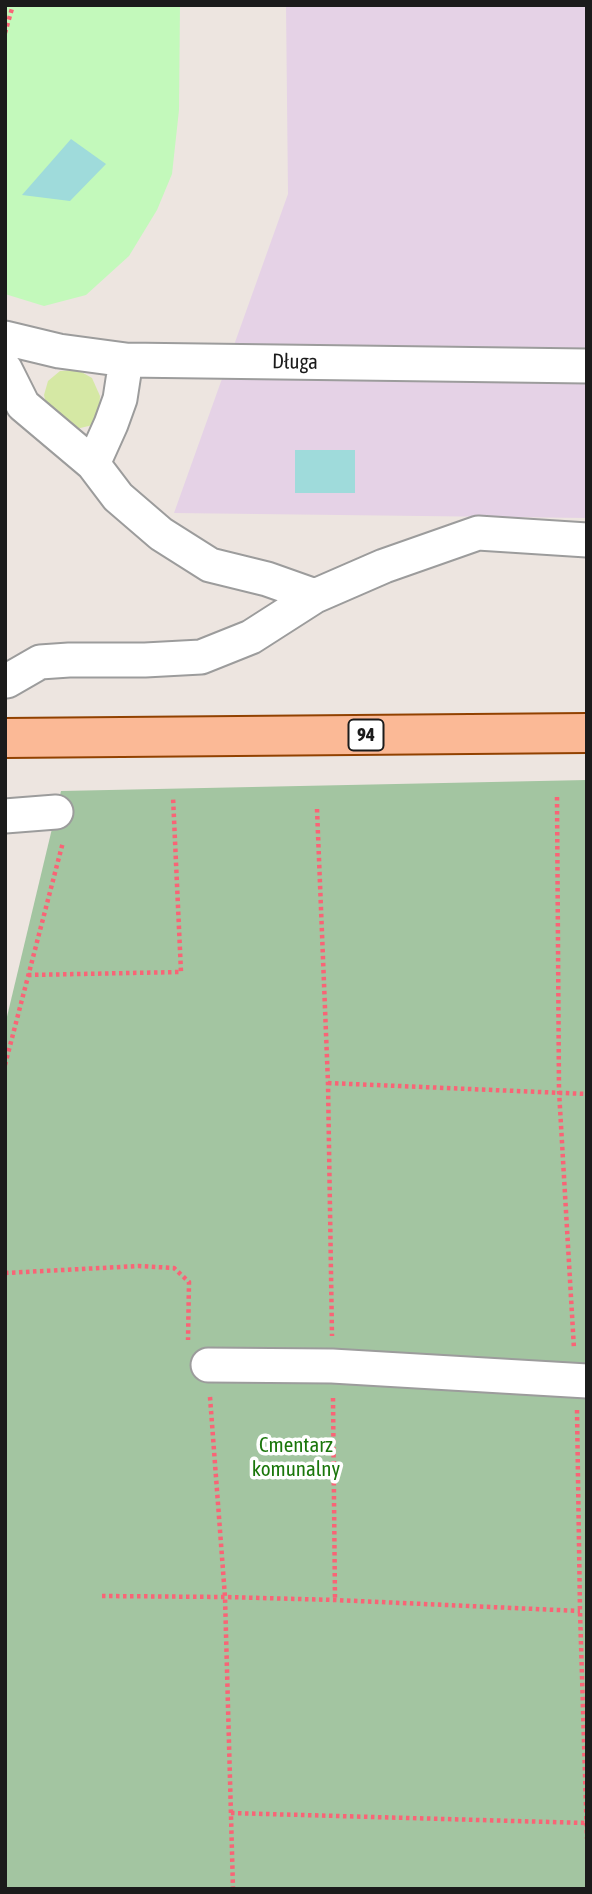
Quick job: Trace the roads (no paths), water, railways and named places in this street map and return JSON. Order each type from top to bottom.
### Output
[{"type":"main road","name":"94","points":[[5,738],[587,733]]},
{"type":"street","name":"Długa","points":[[6,350],[59,351],[126,360],[587,366]]},
{"type":"street","points":[[6,350],[23,405],[93,464],[118,497],[161,534],[210,565],[267,579],[315,596]]},
{"type":"street","points":[[93,464],[120,399],[126,360]]},
{"type":"street","points":[[7,681],[40,662],[201,657],[251,637],[315,596],[384,566],[478,533],[587,540]]},
{"type":"street","points":[[5,816],[56,812]]},
{"type":"street","points":[[208,1365],[332,1366],[581,1380]]},
{"type":"water","points":[[71,139],[106,164],[70,201],[22,195]]},
{"type":"water","points":[[295,450],[355,450],[355,493],[295,493]]},
{"type":"park label","name":"Cmentarz komunalny","points":[[296,1457]]}]
